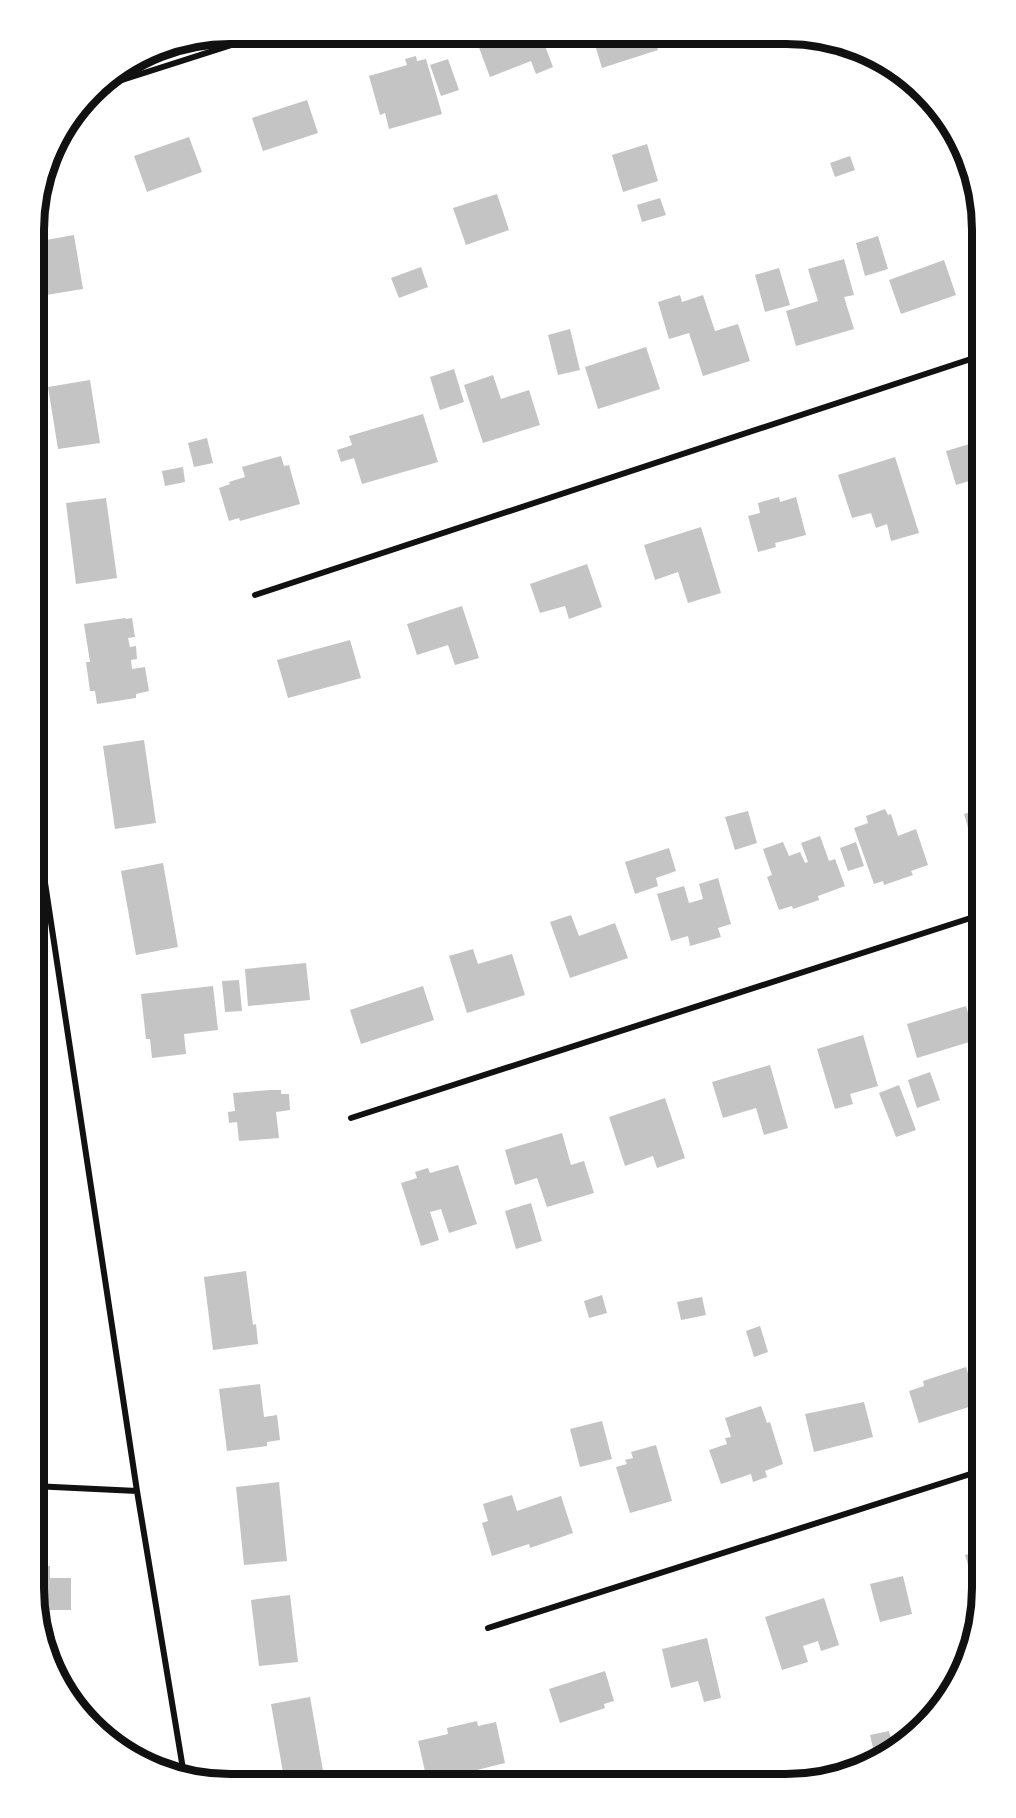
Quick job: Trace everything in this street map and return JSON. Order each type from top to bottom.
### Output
[{"type":"street","points":[[116,82],[235,44]]},
{"type":"street","points":[[255,595],[972,359]]},
{"type":"street","points":[[44,888],[137,1491],[183,1768]]},
{"type":"street","points":[[351,1118],[972,918]]},
{"type":"street","points":[[488,1628],[972,1474]]},
{"type":"street","points":[[44,1487],[137,1491]]},
{"type":"building","points":[[544,44],[553,67],[536,74],[531,61],[490,77],[478,45]]},
{"type":"building","points":[[595,44],[656,44],[658,50],[602,68]]},
{"type":"building","points":[[416,56],[417,61],[426,59],[442,114],[389,129],[385,113],[380,115],[369,76],[407,65],[405,59]]},
{"type":"building","points":[[448,59],[459,90],[441,96],[430,65]]},
{"type":"building","points":[[307,100],[318,133],[263,151],[252,118]]},
{"type":"building","points":[[189,137],[202,172],[147,192],[134,156]]},
{"type":"building","points":[[647,144],[658,181],[623,192],[612,155]]},
{"type":"building","points":[[850,156],[855,170],[835,177],[830,163]]},
{"type":"building","points":[[497,194],[509,230],[466,245],[453,208]]},
{"type":"building","points":[[660,198],[666,215],[642,222],[637,205]]},
{"type":"building","points":[[74,235],[83,289],[44,295],[44,240]]},
{"type":"building","points":[[878,236],[888,269],[865,276],[856,243]]},
{"type":"building","points":[[844,259],[854,295],[844,297],[854,329],[796,346],[786,311],[818,301],[808,269]]},
{"type":"building","points":[[944,260],[956,295],[901,314],[889,280]]},
{"type":"building","points":[[421,267],[428,287],[399,298],[391,278]]},
{"type":"building","points":[[779,268],[790,305],[765,312],[755,275]]},
{"type":"building","points":[[680,295],[682,302],[703,295],[715,331],[738,324],[750,361],[703,376],[689,333],[669,339],[658,302]]},
{"type":"building","points":[[570,329],[580,370],[558,375],[548,335]]},
{"type":"building","points":[[646,347],[660,389],[598,409],[585,367]]},
{"type":"building","points":[[454,369],[464,402],[440,410],[430,377]]},
{"type":"building","points":[[493,375],[501,399],[529,390],[540,425],[483,443],[464,385]]},
{"type":"building","points":[[90,380],[100,443],[58,449],[48,387]]},
{"type":"building","points":[[423,414],[438,462],[362,484],[354,458],[341,462],[337,450],[352,445],[349,436]]},
{"type":"building","points":[[207,438],[213,463],[194,467],[188,443]]},
{"type":"building","points":[[972,443],[972,480],[956,485],[946,451]]},
{"type":"building","points":[[281,456],[284,466],[289,465],[300,504],[240,521],[239,518],[229,521],[219,488],[245,477],[242,467]]},
{"type":"building","points":[[895,457],[919,533],[891,541],[887,524],[876,528],[871,513],[852,518],[838,475]]},
{"type":"building","points":[[183,467],[185,482],[165,486],[162,471]]},
{"type":"building","points":[[779,497],[780,502],[796,497],[806,535],[775,543],[776,547],[758,552],[748,516],[760,513],[758,503]]},
{"type":"building","points":[[106,498],[117,578],[76,584],[66,503]]},
{"type":"building","points":[[701,527],[721,593],[688,603],[678,572],[655,580],[644,545]]},
{"type":"building","points":[[587,564],[602,607],[569,619],[565,606],[540,613],[530,584]]},
{"type":"building","points":[[462,606],[479,658],[455,665],[448,645],[417,655],[407,624]]},
{"type":"building","points":[[132,618],[135,637],[128,638],[130,647],[136,646],[137,659],[131,660],[132,669],[145,667],[149,691],[136,694],[136,698],[97,704],[95,691],[90,691],[86,662],[90,662],[84,624]]},
{"type":"building","points":[[350,640],[361,678],[288,698],[277,660]]},
{"type":"building","points":[[144,740],[156,823],[115,829],[103,746]]},
{"type":"building","points":[[885,809],[888,815],[891,814],[898,836],[916,829],[928,865],[911,871],[913,875],[884,885],[883,881],[874,884],[854,828],[868,823],[866,816]]},
{"type":"building","points":[[748,811],[757,843],[735,850],[725,817]]},
{"type":"building","points":[[972,811],[972,842],[964,814]]},
{"type":"building","points":[[820,836],[829,861],[835,859],[845,886],[818,896],[819,900],[793,909],[792,906],[779,910],[767,877],[772,875],[763,849],[783,842],[789,856],[800,852],[805,863],[808,862],[801,843]]},
{"type":"building","points":[[856,842],[864,866],[848,871],[840,848]]},
{"type":"building","points":[[669,848],[676,871],[656,878],[658,886],[635,894],[625,862]]},
{"type":"building","points":[[163,863],[178,947],[136,955],[121,871]]},
{"type":"building","points":[[718,878],[731,924],[718,928],[721,937],[690,946],[688,936],[671,941],[657,894],[684,886],[689,903],[703,899],[699,884]]},
{"type":"building","points":[[571,915],[579,936],[615,923],[628,958],[570,978],[550,922]]},
{"type":"building","points":[[473,949],[478,964],[512,954],[525,995],[467,1013],[449,956]]},
{"type":"building","points":[[306,963],[310,1000],[248,1006],[245,969]]},
{"type":"building","points":[[239,980],[242,1011],[225,1012],[222,981]]},
{"type":"building","points":[[213,986],[218,1030],[184,1034],[186,1054],[152,1058],[150,1039],[146,1039],[141,994]]},
{"type":"building","points":[[423,986],[434,1020],[361,1044],[350,1010]]},
{"type":"building","points":[[966,1006],[972,1026],[972,1041],[917,1058],[907,1024]]},
{"type":"building","points":[[863,1035],[878,1086],[850,1094],[853,1104],[835,1109],[817,1049]]},
{"type":"building","points":[[770,1065],[788,1128],[764,1135],[756,1108],[723,1118],[712,1082]]},
{"type":"building","points":[[930,1072],[940,1100],[917,1108],[908,1080]]},
{"type":"building","points":[[899,1085],[916,1130],[896,1137],[879,1093]]},
{"type":"building","points":[[281,1090],[281,1094],[289,1094],[290,1110],[276,1112],[279,1138],[239,1141],[237,1122],[229,1123],[228,1112],[235,1111],[233,1093]]},
{"type":"building","points":[[665,1098],[685,1158],[657,1168],[653,1156],[625,1166],[609,1117]]},
{"type":"building","points":[[562,1133],[571,1165],[584,1161],[594,1193],[547,1207],[537,1178],[515,1185],[505,1150]]},
{"type":"building","points":[[458,1165],[477,1224],[449,1233],[441,1209],[430,1212],[439,1240],[421,1246],[401,1183],[417,1178],[415,1172],[428,1168],[430,1173]]},
{"type":"building","points":[[531,1203],[542,1241],[516,1249],[505,1211]]},
{"type":"building","points":[[246,1271],[253,1325],[256,1324],[258,1344],[213,1350],[204,1277]]},
{"type":"building","points":[[602,1295],[607,1313],[589,1318],[584,1301]]},
{"type":"building","points":[[702,1297],[706,1315],[681,1320],[677,1302]]},
{"type":"building","points":[[760,1326],[768,1352],[754,1357],[746,1331]]},
{"type":"building","points":[[966,1367],[972,1386],[972,1406],[919,1423],[909,1391],[924,1386],[923,1381]]},
{"type":"building","points":[[260,1384],[264,1417],[277,1415],[280,1440],[267,1442],[267,1446],[227,1451],[219,1389]]},
{"type":"building","points":[[864,1402],[873,1437],[814,1452],[805,1414]]},
{"type":"building","points":[[761,1406],[767,1423],[770,1422],[783,1464],[765,1471],[767,1477],[753,1482],[751,1474],[721,1484],[709,1450],[727,1444],[725,1438],[731,1437],[725,1418]]},
{"type":"building","points":[[602,1421],[612,1459],[580,1467],[570,1429]]},
{"type":"building","points":[[656,1445],[672,1501],[630,1513],[616,1467],[627,1464],[625,1460],[633,1458],[631,1452]]},
{"type":"building","points":[[279,1482],[287,1561],[244,1565],[236,1487]]},
{"type":"building","points":[[512,1495],[517,1511],[561,1496],[573,1533],[530,1548],[529,1544],[492,1556],[482,1523],[488,1521],[483,1504]]},
{"type":"building","points":[[972,1553],[972,1578],[965,1555]]},
{"type":"building","points":[[44,1566],[50,1566],[50,1578],[71,1578],[71,1610],[45,1610]]},
{"type":"building","points":[[903,1576],[912,1614],[880,1622],[870,1584]]},
{"type":"building","points":[[290,1595],[298,1662],[259,1666],[251,1600]]},
{"type":"building","points":[[824,1598],[839,1645],[821,1651],[818,1641],[803,1646],[808,1662],[782,1670],[765,1617]]},
{"type":"building","points":[[707,1638],[721,1698],[704,1702],[698,1681],[671,1688],[662,1649]]},
{"type":"building","points":[[605,1671],[614,1701],[604,1704],[605,1708],[560,1723],[549,1689]]},
{"type":"building","points":[[310,1697],[324,1774],[283,1774],[271,1704]]},
{"type":"building","points":[[477,1721],[478,1726],[496,1722],[505,1763],[477,1770],[478,1774],[426,1774],[418,1741],[448,1734],[447,1728]]},
{"type":"building","points":[[889,1731],[892,1742],[874,1752],[870,1735]]}]
